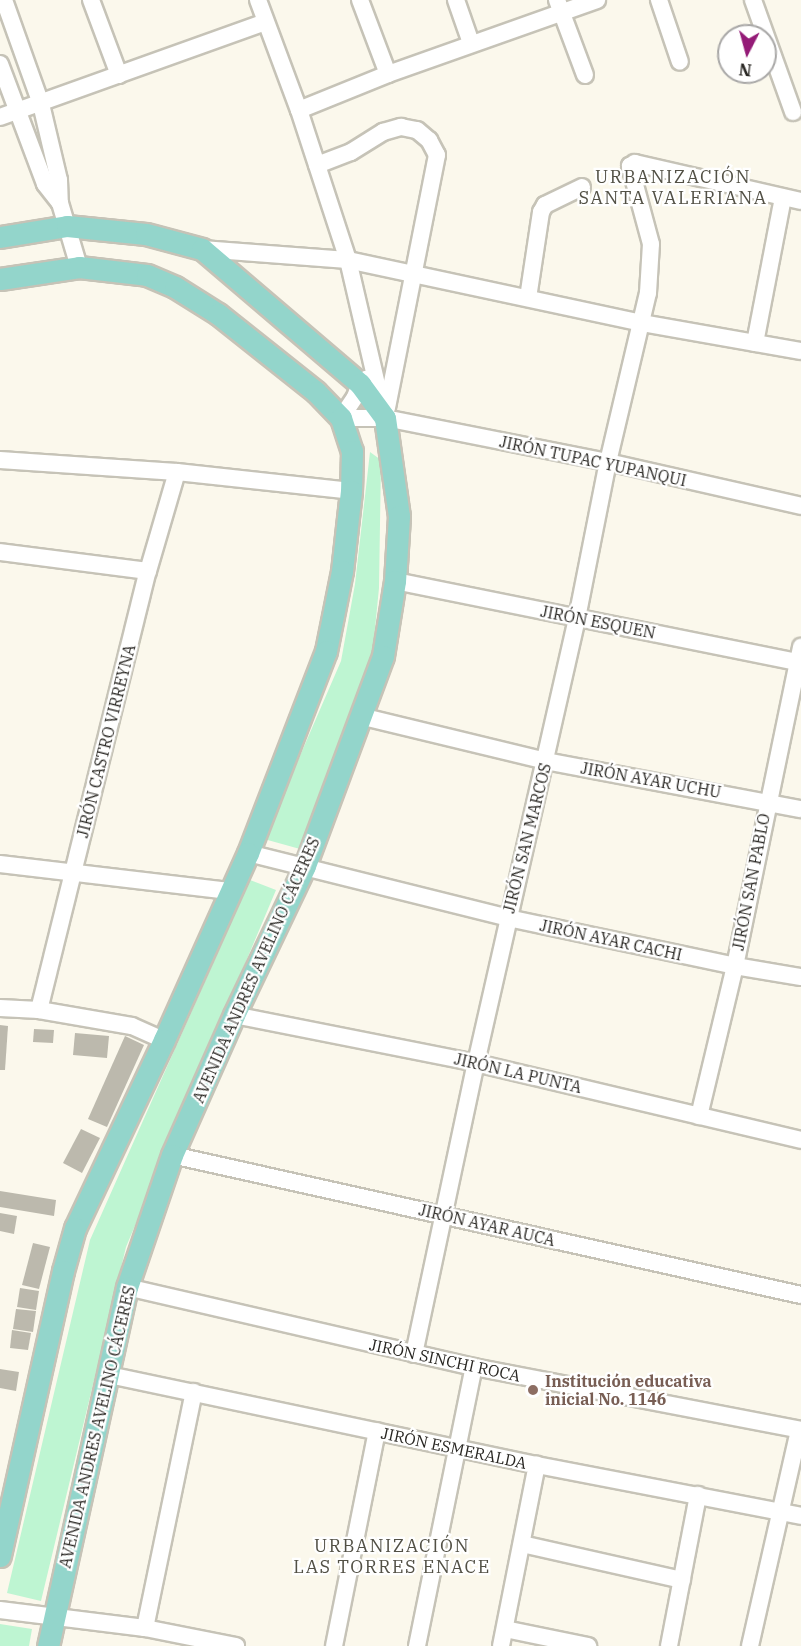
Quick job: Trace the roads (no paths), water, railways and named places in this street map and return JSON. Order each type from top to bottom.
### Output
[{"type":"main road","name":"AVENIDA ANDRES AVELINO CÁCERES","points":[[0,237],[67,226],[146,234],[202,249],[367,378],[385,418],[399,516],[395,581],[383,656],[305,866],[234,1015],[172,1155],[127,1287],[48,1646]]},
{"type":"main road","points":[[0,279],[79,267],[147,275],[175,287],[218,314],[316,392],[341,418],[352,451],[351,491],[342,571],[326,651],[248,853],[164,1040],[75,1228],[63,1271],[0,1556]]},
{"type":"street","points":[[4,0],[41,104],[59,180],[60,203],[79,267]]},
{"type":"street","points":[[91,0],[119,75]]},
{"type":"street","points":[[258,0],[299,110],[348,260],[367,378],[341,418]]},
{"type":"street","points":[[360,0],[388,74]]},
{"type":"street","points":[[456,0],[471,43]]},
{"type":"street","points":[[299,110],[560,7],[597,0]]},
{"type":"street","points":[[659,0],[680,62]]},
{"type":"street","points":[[753,0],[794,112]]},
{"type":"street","points":[[560,7],[585,75]]},
{"type":"street","points":[[0,117],[267,22]]},
{"type":"street","points":[[0,64],[45,184],[60,203]]},
{"type":"street","points":[[317,165],[351,152],[384,132],[401,127],[417,130],[429,140],[436,155],[436,166],[385,418]]},
{"type":"street","name":"JIRÓN SAN MARCOS","points":[[414,1354],[508,918],[546,761],[608,462],[648,293],[651,244],[629,169],[632,164],[783,198]]},
{"type":"street","points":[[528,298],[541,212],[545,205],[582,187]]},
{"type":"street","points":[[754,343],[783,198],[801,201]]},
{"type":"street","points":[[202,249],[348,260],[642,323],[801,351]]},
{"type":"street","name":"JIRÓN TUPAC YUPANQUI","points":[[341,418],[385,418],[608,462],[801,507]]},
{"type":"street","points":[[0,460],[177,472],[351,491]]},
{"type":"street","name":"JIRÓN CASTRO VIRREYNA","points":[[39,1010],[148,571],[177,472]]},
{"type":"street","points":[[0,552],[148,571]]},
{"type":"street","name":"JIRÓN ESQUEN","points":[[395,581],[577,618],[800,658]]},
{"type":"street","name":"JIRÓN SAN PABLO","points":[[699,1116],[735,966],[767,801],[800,658]]},
{"type":"street","name":"JIRÓN AYAR UCHU","points":[[360,716],[546,761],[801,809]]},
{"type":"street","name":"JIRÓN AYAR CACHI","points":[[248,853],[508,918],[735,966],[801,976]]},
{"type":"street","points":[[0,864],[231,891]]},
{"type":"street","points":[[0,1008],[39,1010],[132,1026],[164,1040]]},
{"type":"street","name":"JIRÓN LA PUNTA","points":[[234,1015],[476,1063],[801,1140]]},
{"type":"street","name":"JIRÓN AYAR AUCA","points":[[172,1155],[801,1295]]},
{"type":"street","name":"JIRÓN SINCHI ROCA","points":[[127,1287],[474,1367],[800,1430]]},
{"type":"street","points":[[417,1646],[474,1367]]},
{"type":"street","name":"JIRÓN ESMERALDA","points":[[109,1375],[537,1465],[801,1515]]},
{"type":"street","points":[[145,1628],[194,1392]]},
{"type":"street","points":[[750,1646],[800,1430]]},
{"type":"street","points":[[334,1646],[377,1431]]},
{"type":"street","points":[[501,1646],[537,1465]]},
{"type":"street","points":[[669,1646],[698,1495]]},
{"type":"street","points":[[522,1544],[682,1580]]},
{"type":"street","points":[[0,1610],[145,1628],[236,1646]]},
{"type":"street","points":[[505,1629],[588,1646]]},
{"type":"place","name":"Institución educativa inicial No. 1146","points":[[533,1390]]},
{"type":"district","name":"URBANIZACIÓN SANTA VALERIANA","points":[[673,188]]},
{"type":"district","name":"URBANIZACIÓN LAS TORRES ENACE","points":[[392,1557]]}]
